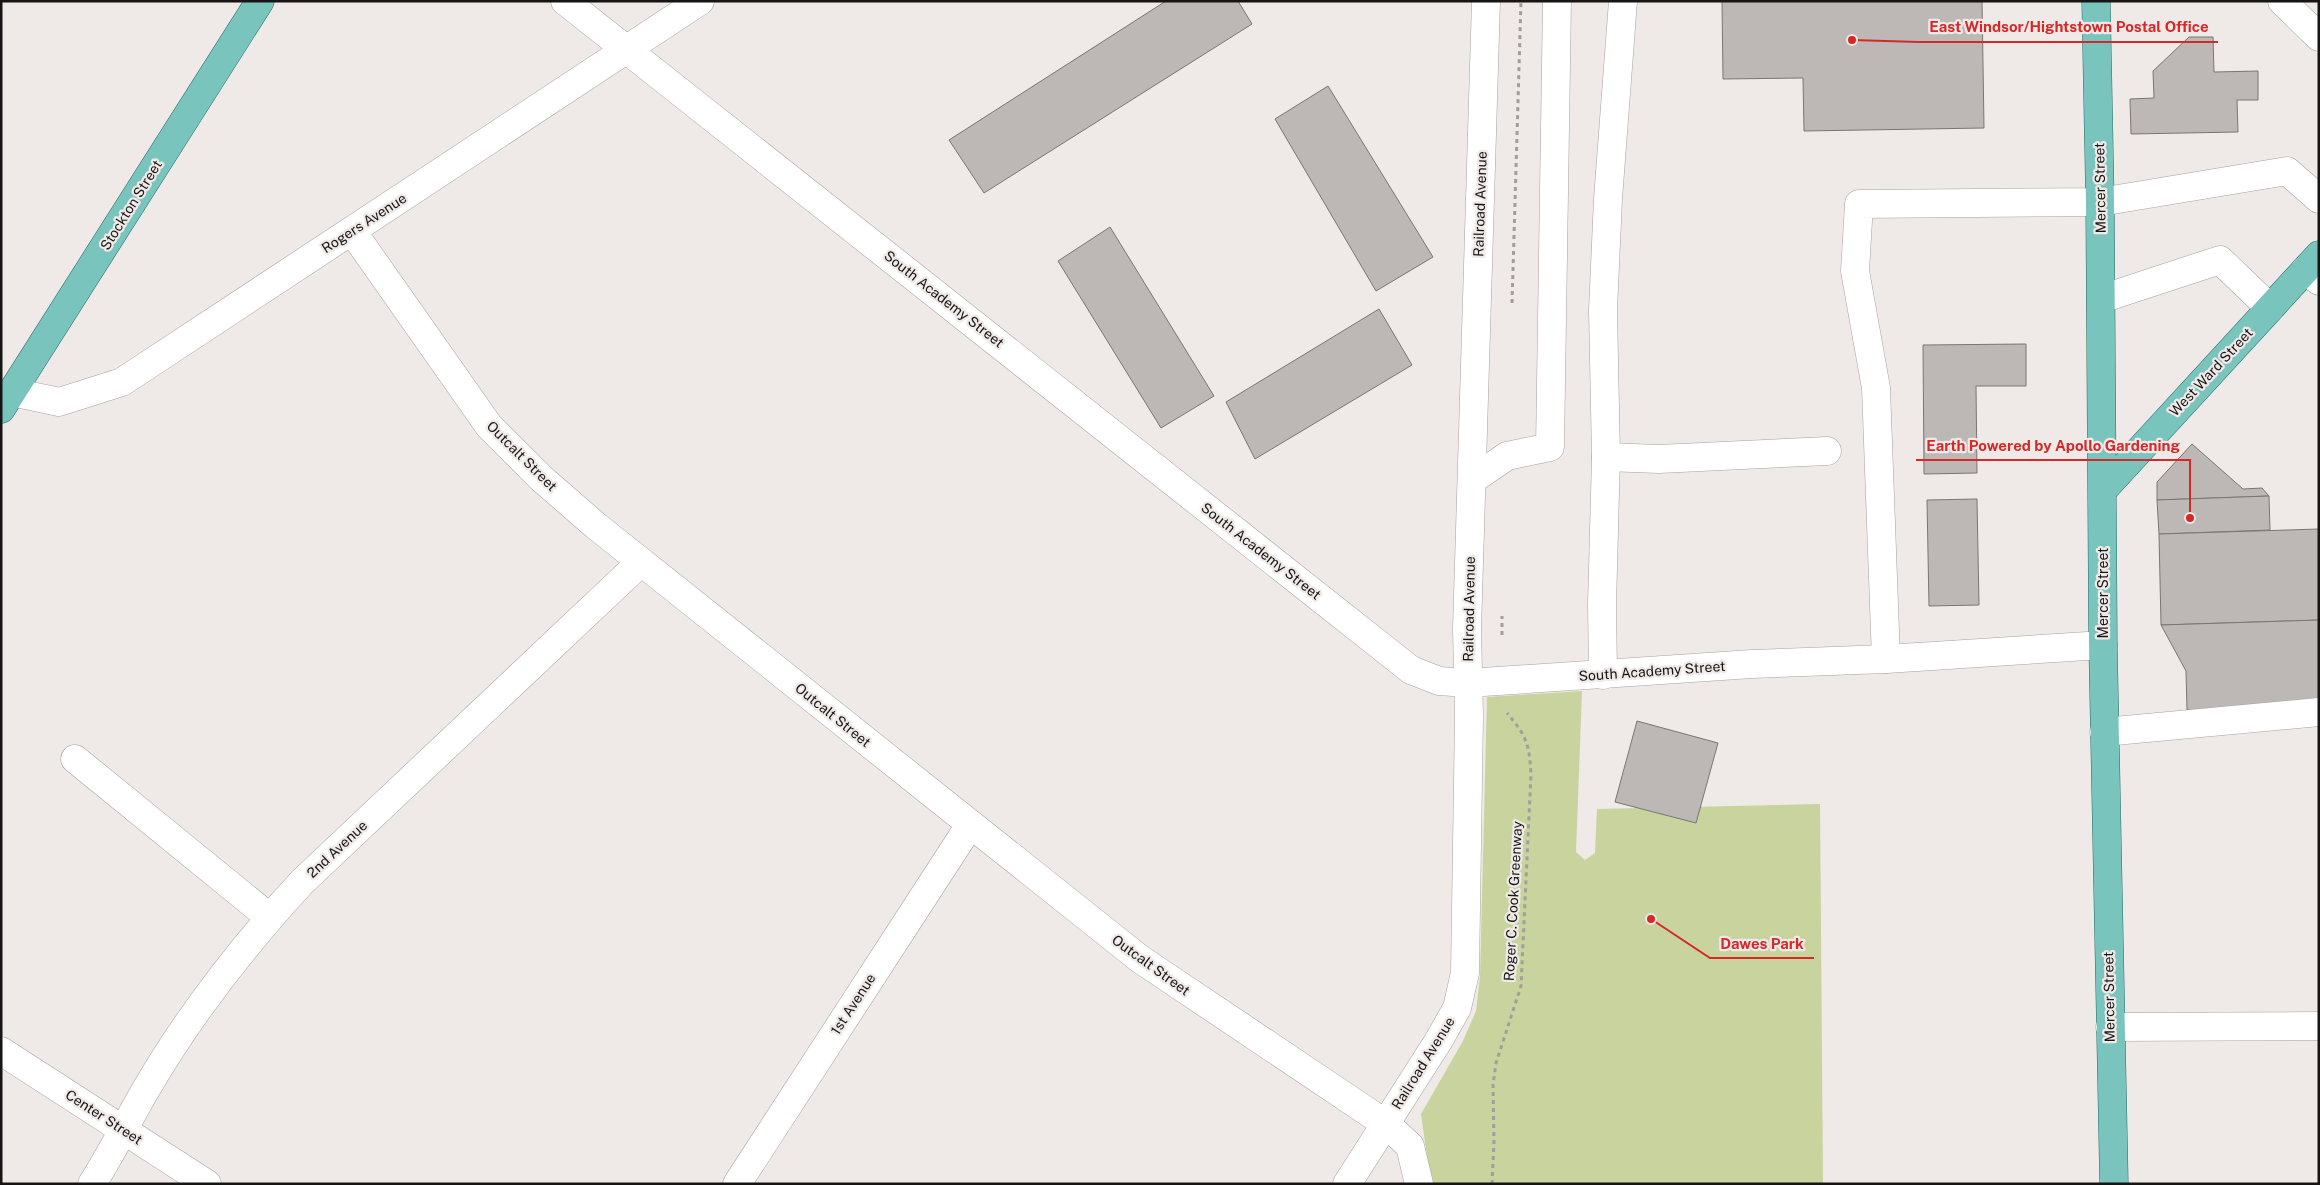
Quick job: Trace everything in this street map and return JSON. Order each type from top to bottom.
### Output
[{"type":"main road","name":"Stockton Street","points":[[7,401],[260,1]]},
{"type":"main road","name":"Mercer Street","points":[[2096,1],[2100,202],[2104,732],[2114,1184]]},
{"type":"main road","name":"West Ward Street","points":[[2103,490],[2270,308],[2314,269]]},
{"type":"street","name":"South Academy Street","points":[[565,1],[1411,670],[1439,681],[1468,683],[1752,664],[1886,659],[2103,645]]},
{"type":"street","name":"Rogers Avenue","points":[[7,401],[59,402],[122,382],[700,1]]},
{"type":"street","name":"Railroad Avenue","points":[[1419,1184],[1410,1146],[1386,1124],[1440,1040],[1457,1008],[1465,973],[1467,629],[1486,1]]},
{"type":"street","points":[[1472,480],[1507,456],[1550,447],[1558,1]]},
{"type":"street","points":[[1603,674],[1602,605],[1606,457],[1603,310],[1608,199],[1622,1]]},
{"type":"street","points":[[2282,1],[2319,37]]},
{"type":"street","points":[[1886,659],[1876,388],[1855,271],[1859,204],[2100,202],[2287,171],[2319,199]]},
{"type":"street","name":"Outcalt Street","points":[[352,231],[488,426],[541,478],[641,562],[1140,959],[1386,1124]]},
{"type":"street","points":[[2101,299],[2220,260],[2270,308]]},
{"type":"street","points":[[1606,457],[1659,459],[1827,451]]},
{"type":"street","name":"2nd Avenue","points":[[92,1184],[145,1090],[209,993],[269,917],[302,882],[641,562]]},
{"type":"street","points":[[2104,732],[2319,712]]},
{"type":"street","points":[[75,759],[269,917]]},
{"type":"street","name":"1st Avenue","points":[[736,1184],[970,825]]},
{"type":"street","points":[[2110,1027],[2319,1026]]},
{"type":"street","name":"Center Street","points":[[1,1051],[207,1184]]},
{"type":"street","points":[[1347,1184],[1386,1124]]},
{"type":"path","name":"Roger C. Cook Greenway","points":[[1492,1184],[1494,1142],[1493,1085],[1496,1063],[1521,986],[1531,774],[1529,749],[1523,732],[1506,712]]},
{"type":"green space","points":[[1582,691],[1576,852],[1585,860],[1595,853],[1597,809],[1820,804],[1823,1184],[1431,1184],[1421,1114],[1463,1041],[1476,1011],[1480,977],[1487,697]]},
{"type":"building","points":[[1166,1],[1238,1],[1252,24],[984,193],[949,140]]},
{"type":"building","points":[[1722,1],[1982,1],[1984,128],[1804,131],[1803,78],[1723,79]]},
{"type":"building","points":[[2189,37],[2213,37],[2214,72],[2258,71],[2258,100],[2237,100],[2238,132],[2131,134],[2130,99],[2154,98],[2153,71]]},
{"type":"building","points":[[1328,86],[1433,257],[1376,291],[1275,119]]},
{"type":"building","points":[[1110,227],[1214,396],[1161,428],[1058,261]]},
{"type":"building","points":[[1379,309],[1412,365],[1255,459],[1226,402]]},
{"type":"building","points":[[2026,344],[2026,386],[1976,386],[1977,473],[1924,474],[1923,345]]},
{"type":"building","points":[[2192,444],[2243,489],[2262,488],[2269,496],[2157,500],[2157,482]]},
{"type":"building","points":[[2269,496],[2270,530],[2159,534],[2157,500]]},
{"type":"building","points":[[1977,499],[1979,605],[1929,606],[1927,500]]},
{"type":"building","points":[[2319,529],[2319,620],[2161,625],[2159,534]]},
{"type":"building","points":[[2319,620],[2319,706],[2187,710],[2186,671],[2161,625]]},
{"type":"building","points":[[1637,721],[1718,743],[1696,823],[1615,802]]},
{"type":"place","name":"East Windsor/Hightstown Postal Office","points":[[1852,40]]},
{"type":"place","name":"Earth Powered by Apollo Gardening","points":[[2190,518]]},
{"type":"place","name":"Dawes Park","points":[[1651,919]]}]
